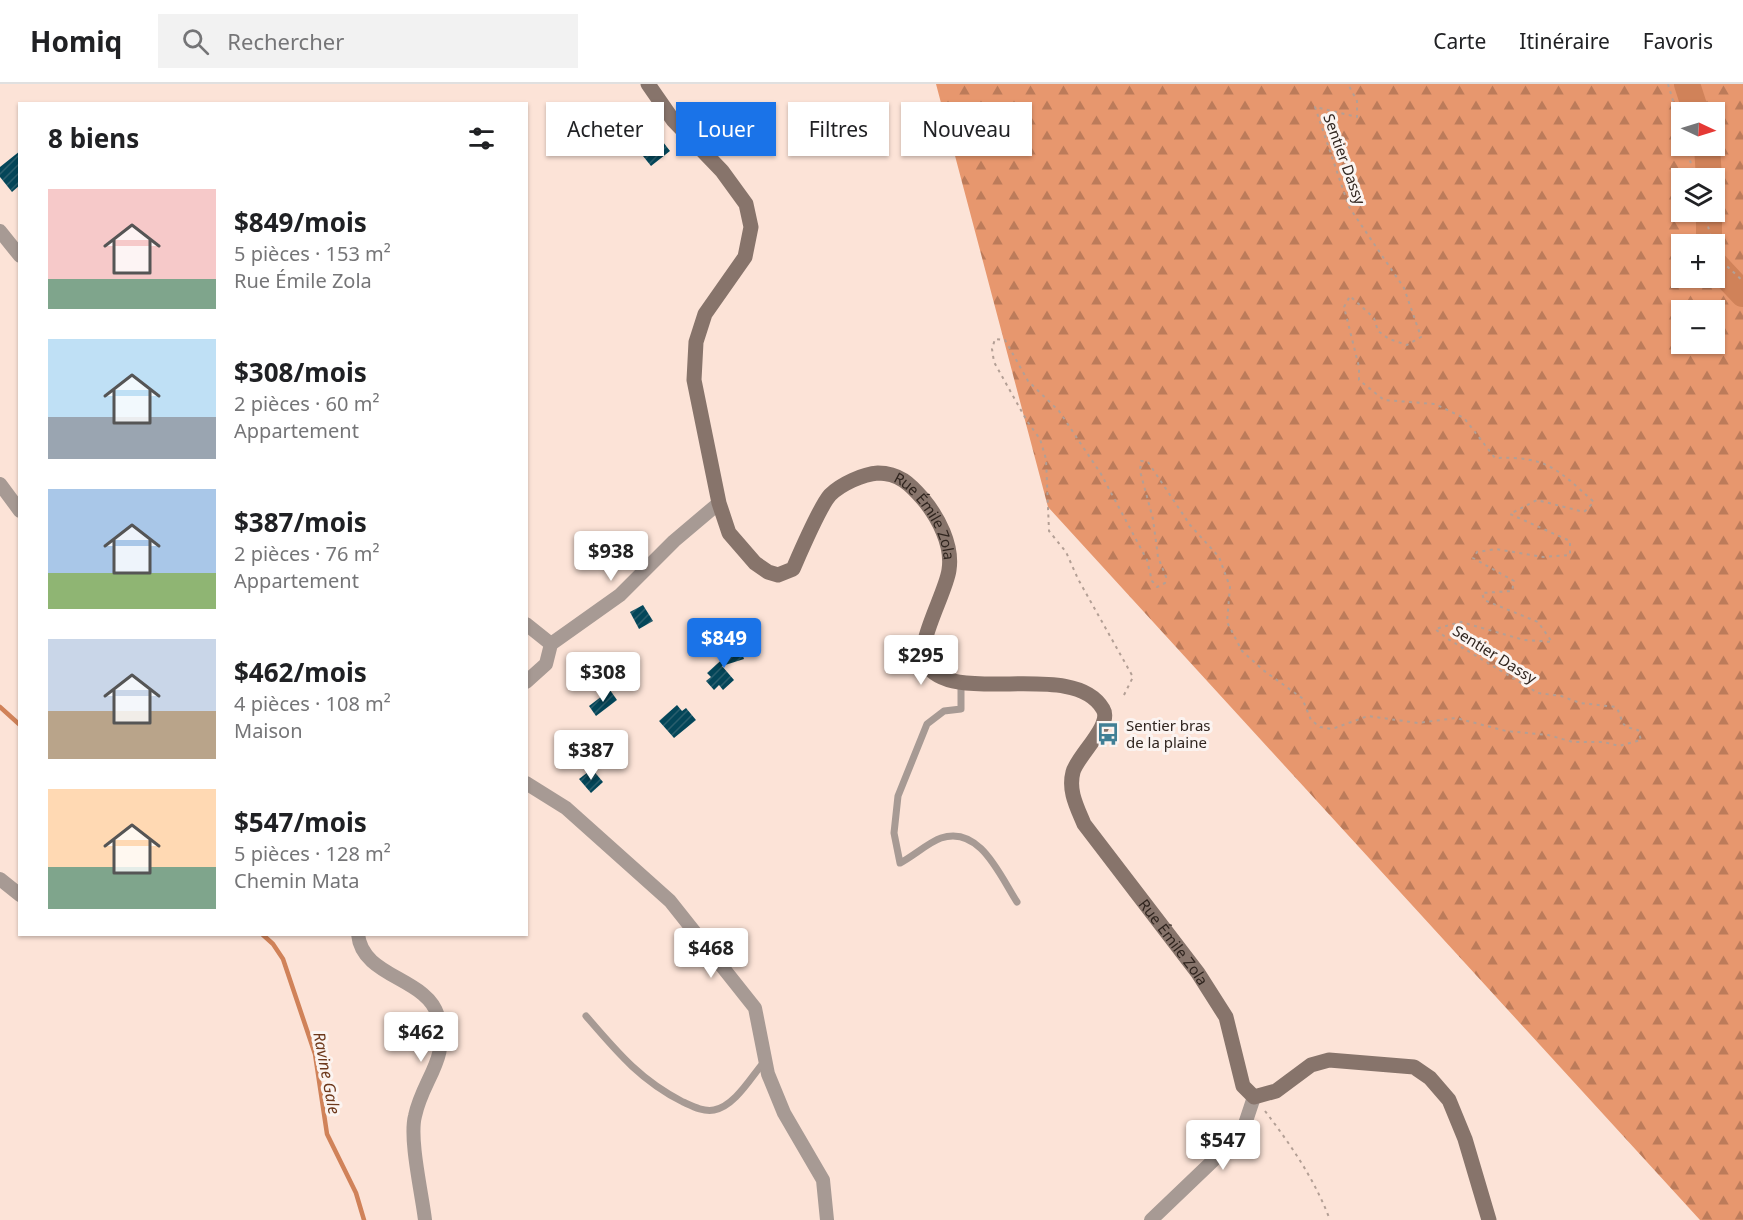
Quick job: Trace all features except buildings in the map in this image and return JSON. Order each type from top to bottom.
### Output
[{"type":"main road","name":"Rue Émile Zola","points":[[648,84],[673,120],[722,171],[746,204],[751,227],[745,257],[705,314],[696,342],[694,380],[719,503],[729,533],[755,562],[778,575],[793,568],[830,495],[865,474],[892,473],[909,483],[936,515],[946,542],[950,568],[939,606],[924,636],[924,662],[933,675],[961,682],[1069,685],[1093,698],[1104,709],[1105,718],[1101,728],[1073,770],[1073,798],[1084,824],[1198,973],[1226,1017],[1243,1086],[1254,1097]]},
{"type":"main road","points":[[1254,1097],[1276,1091],[1311,1065],[1329,1059],[1414,1067],[1430,1077],[1449,1100],[1465,1139],[1489,1220]]},
{"type":"street","points":[[0,231],[18,254]]},
{"type":"street","points":[[0,484],[18,508]]},
{"type":"street","points":[[528,680],[546,664],[551,644],[620,595],[674,541],[719,503]]},
{"type":"street","points":[[528,626],[551,644]]},
{"type":"street","points":[[528,784],[566,808],[670,902],[755,1008],[766,1060],[784,1113],[823,1180],[827,1220]]},
{"type":"street","points":[[0,879],[18,893]]},
{"type":"street","points":[[359,936],[368,958],[430,1002],[438,1015],[439,1060],[414,1117],[425,1220]]},
{"type":"street","points":[[1151,1220],[1242,1133],[1254,1097]]},
{"type":"lane","points":[[961,682],[961,709],[944,711],[927,724],[898,796],[894,833],[900,863],[939,838],[960,836],[981,847],[1017,902]]},
{"type":"lane","points":[[586,1016],[631,1068],[662,1091],[698,1109],[715,1110],[734,1098],[766,1060]]},
{"type":"path","name":"Sentier Dassy","points":[[1124,695],[1133,677],[1066,552],[1049,531],[1047,459],[1040,439],[1027,421],[994,362],[992,348],[995,339],[1005,340],[1028,381],[1040,390],[1070,426],[1110,490],[1115,504],[1147,560],[1152,581],[1157,588],[1165,583],[1166,577],[1158,557],[1153,519],[1140,471],[1141,461],[1148,462],[1190,525],[1219,557],[1230,587],[1227,622],[1242,651],[1263,670],[1302,698],[1311,720],[1320,728],[1332,729],[1368,716],[1418,723],[1456,718],[1506,731],[1548,735],[1573,742],[1604,742],[1619,746],[1641,740],[1638,730],[1626,728],[1619,719],[1616,707],[1580,703],[1561,696],[1538,693],[1448,639],[1436,628],[1461,622],[1524,640],[1552,642],[1538,622],[1484,600],[1482,593],[1512,591],[1514,581],[1473,558],[1477,552],[1496,549],[1543,557],[1570,555],[1570,541],[1510,514],[1537,500],[1584,512],[1594,502],[1559,470],[1526,457],[1495,458],[1464,418],[1435,404],[1384,400],[1359,380],[1359,367],[1344,308],[1350,296],[1374,318],[1378,331],[1389,339],[1407,345],[1421,337],[1404,288],[1349,207],[1315,107],[1357,117],[1358,101],[1348,84]]},
{"type":"path","points":[[1668,84],[1673,102]]},
{"type":"path","points":[[1725,264],[1743,281]]},
{"type":"path","points":[[1254,1097],[1288,1141],[1320,1193],[1330,1220]]},
{"type":"green space","points":[[936,84],[1743,84],[1743,1220],[1700,1220],[1048,507],[955,156],[1032,156],[1032,102],[941,102]]},
{"type":"waterway","points":[[1687,84],[1693,102]]},
{"type":"waterway","points":[[1708,156],[1708,168]]},
{"type":"waterway","points":[[1709,222],[1709,234]]},
{"type":"waterway","points":[[1725,275],[1743,294]]},
{"type":"waterway","name":"Ravine Gale","points":[[0,707],[18,723]]},
{"type":"waterway","name":"Ravine Gale","points":[[264,936],[283,959],[315,1054],[327,1134],[356,1193],[364,1220]]},
{"type":"place","name":"Sentier bras de la plaine","points":[[1108,734]]}]
